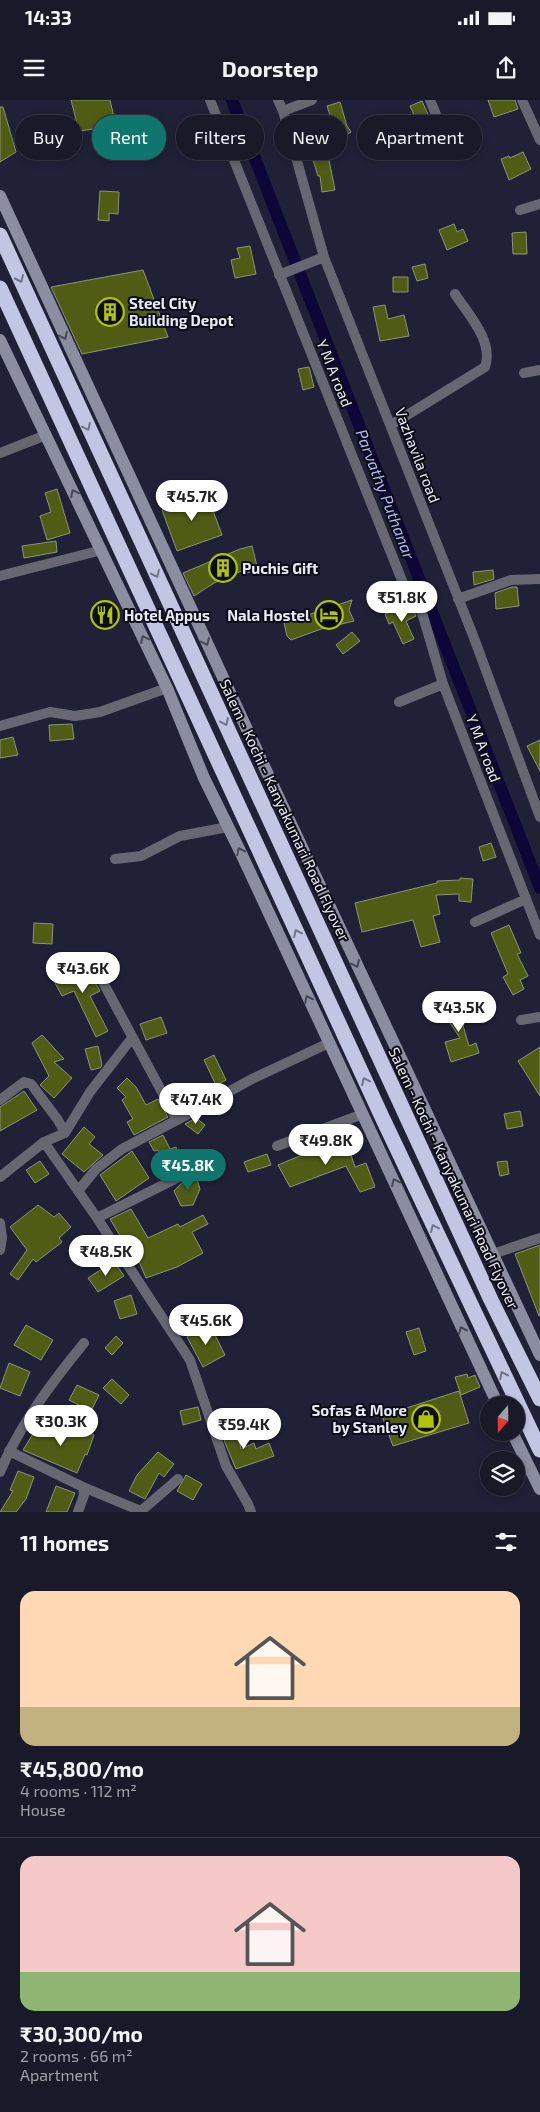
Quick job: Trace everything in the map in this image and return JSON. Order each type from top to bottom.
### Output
[{"type":"highway","name":"Salem - Kochi - Kanyakumari Road Flyover","points":[[0,235],[483,1283],[540,1399]]},
{"type":"highway","points":[[0,288],[378,1108],[540,1450]]},
{"type":"street","name":"Y M A road","points":[[210,100],[283,273],[405,588],[420,606],[442,684],[540,935]]},
{"type":"street","name":"Vazhavila road","points":[[278,100],[283,111],[320,259],[391,425],[540,817]]},
{"type":"street","points":[[283,111],[312,100]]},
{"type":"street","points":[[430,100],[436,115]]},
{"type":"street","points":[[522,100],[540,140]]},
{"type":"street","points":[[0,196],[540,1355]]},
{"type":"street","points":[[520,210],[540,204]]},
{"type":"street","points":[[283,273],[320,259]]},
{"type":"street","points":[[391,425],[485,366],[487,351],[482,336],[455,294]]},
{"type":"street","points":[[0,340],[167,688],[204,778],[494,1396]]},
{"type":"street","points":[[524,373],[540,370]]},
{"type":"street","points":[[0,453],[46,435]]},
{"type":"street","points":[[0,576],[102,550]]},
{"type":"street","points":[[458,599],[511,580],[540,579]]},
{"type":"street","points":[[399,702],[442,684]]},
{"type":"street","points":[[0,726],[50,712],[75,716],[100,712],[167,688]]},
{"type":"street","points":[[115,859],[141,856],[180,836],[228,827]]},
{"type":"street","points":[[475,922],[526,899]]},
{"type":"street","points":[[90,958],[176,1120]]},
{"type":"street","points":[[521,1020],[540,1017]]},
{"type":"street","points":[[0,1177],[44,1142],[65,1133],[90,1092],[132,1038]]},
{"type":"street","points":[[78,1191],[96,1169],[122,1149],[254,1078],[329,1043]]},
{"type":"street","points":[[0,1100],[24,1082],[31,1084],[58,1120],[65,1133]]},
{"type":"street","points":[[277,1146],[363,1114]]},
{"type":"street","points":[[44,1142],[97,1218],[190,1360],[226,1466],[251,1512]]},
{"type":"street","points":[[97,1218],[181,1176]]},
{"type":"street","points":[[0,1223],[2,1238],[0,1250]]},
{"type":"street","points":[[493,1254],[540,1238]]},
{"type":"street","points":[[0,1472],[9,1451],[30,1416],[84,1343]]},
{"type":"street","points":[[516,1441],[540,1489]]},
{"type":"street","points":[[9,1451],[83,1487],[141,1511],[178,1479]]},
{"type":"street","points":[[78,1512],[84,1495],[83,1487]]},
{"type":"building","points":[[71,100],[110,100],[113,115],[92,115],[92,129],[82,131],[82,115],[75,115]]},
{"type":"building","points":[[488,100],[515,100],[518,109],[494,117]]},
{"type":"building","points":[[422,101],[428,115],[414,115],[410,106]]},
{"type":"building","points":[[340,102],[344,115],[330,115],[327,106]]},
{"type":"building","points":[[0,107],[3,107],[15,153],[0,162]]},
{"type":"building","points":[[347,126],[351,132],[347,134]]},
{"type":"building","points":[[523,152],[531,169],[509,180],[501,159],[509,156],[510,158]]},
{"type":"building","points":[[313,160],[329,160],[335,190],[322,192],[320,176],[318,176]]},
{"type":"building","points":[[100,191],[119,192],[118,214],[109,213],[109,221],[98,220]]},
{"type":"building","points":[[454,224],[457,232],[463,229],[468,241],[447,250],[439,230]]},
{"type":"building","points":[[526,232],[527,254],[513,254],[512,233]]},
{"type":"building","points":[[250,246],[256,274],[235,278],[231,260],[240,258],[237,248]]},
{"type":"building","points":[[425,264],[428,278],[417,281],[412,267]]},
{"type":"building","name":"Steel City Building Depot","points":[[143,270],[168,337],[82,354],[51,287]]},
{"type":"building","points":[[393,277],[408,277],[408,292],[393,292]]},
{"type":"building","points":[[385,305],[388,319],[404,315],[409,336],[380,341],[373,307]]},
{"type":"building","points":[[309,367],[314,387],[303,390],[298,369]]},
{"type":"building","points":[[57,489],[70,533],[47,540],[40,516],[51,512],[45,493]]},
{"type":"building","points":[[207,494],[222,535],[177,551],[162,510]]},
{"type":"building","points":[[56,541],[57,552],[24,558],[22,546]]},
{"type":"building","points":[[252,546],[258,570],[247,573],[246,569],[214,583],[194,596],[183,573],[240,549]]},
{"type":"building","points":[[493,570],[494,579],[474,585],[473,572]]},
{"type":"building","points":[[517,587],[519,606],[496,609],[495,593]]},
{"type":"building","name":"Nala Hostel","points":[[352,600],[349,610],[354,621],[321,629],[291,640],[287,636],[284,623]]},
{"type":"building","points":[[411,606],[416,616],[406,621],[414,639],[403,644],[393,622],[389,624],[385,614],[398,609],[399,612]]},
{"type":"building","points":[[352,632],[360,641],[343,654],[336,645]]},
{"type":"building","points":[[72,724],[74,739],[50,741],[49,725]]},
{"type":"building","points":[[13,737],[18,755],[0,758],[0,740]]},
{"type":"building","points":[[540,740],[540,771],[527,746]]},
{"type":"building","points":[[491,843],[496,857],[483,861],[479,847]]},
{"type":"building","points":[[460,878],[473,879],[471,902],[459,901],[459,894],[436,895],[440,914],[433,916],[440,942],[421,947],[413,920],[362,932],[355,903],[437,883],[437,881],[460,880]]},
{"type":"building","points":[[34,923],[53,924],[52,944],[33,943]]},
{"type":"building","points":[[509,925],[521,953],[517,954],[528,976],[520,980],[524,989],[513,995],[503,977],[508,974],[491,933]]},
{"type":"building","points":[[84,963],[100,991],[90,996],[108,1031],[96,1037],[74,991],[62,996],[53,979]]},
{"type":"building","points":[[460,999],[471,1016],[462,1022],[469,1046],[476,1043],[479,1053],[451,1062],[445,1042],[460,1038],[442,1011]]},
{"type":"building","points":[[161,1017],[167,1033],[146,1040],[140,1024]]},
{"type":"building","points":[[42,1035],[64,1059],[54,1062],[72,1078],[54,1098],[40,1085],[49,1076],[32,1043]]},
{"type":"building","points":[[98,1046],[102,1065],[100,1068],[91,1070],[85,1049]]},
{"type":"building","points":[[540,1047],[540,1096],[518,1061]]},
{"type":"building","points":[[214,1055],[226,1080],[216,1085],[204,1060]]},
{"type":"building","points":[[127,1078],[136,1087],[146,1105],[158,1099],[168,1117],[134,1135],[127,1122],[133,1119],[122,1100],[126,1097],[117,1088]]},
{"type":"building","points":[[24,1091],[37,1110],[0,1131],[0,1107]]},
{"type":"building","points":[[520,1111],[523,1126],[507,1129],[504,1114]]},
{"type":"building","points":[[196,1118],[205,1125],[198,1134],[185,1124]]},
{"type":"building","points":[[84,1127],[95,1137],[89,1144],[103,1155],[84,1172],[62,1154]]},
{"type":"building","points":[[163,1135],[170,1149],[176,1147],[181,1162],[163,1168],[158,1150],[154,1151],[149,1142]]},
{"type":"building","points":[[345,1137],[355,1167],[366,1163],[375,1187],[360,1192],[346,1166],[290,1187],[278,1165]]},
{"type":"building","points":[[132,1151],[149,1178],[116,1201],[100,1175]]},
{"type":"building","points":[[267,1154],[271,1165],[248,1172],[244,1162]]},
{"type":"building","points":[[40,1161],[49,1174],[35,1183],[26,1170]]},
{"type":"building","points":[[507,1161],[509,1174],[500,1176],[497,1162]]},
{"type":"building","points":[[194,1170],[200,1189],[193,1205],[181,1206],[174,1191]]},
{"type":"building","points":[[38,1205],[54,1217],[59,1213],[71,1227],[59,1238],[62,1242],[36,1262],[33,1259],[18,1280],[10,1274],[27,1250],[10,1227]]},
{"type":"building","points":[[131,1209],[148,1238],[178,1224],[180,1227],[203,1215],[208,1224],[192,1232],[203,1253],[177,1267],[146,1278],[130,1241],[125,1244],[110,1219]]},
{"type":"building","points":[[540,1245],[540,1316],[539,1316],[515,1254]]},
{"type":"building","points":[[114,1261],[124,1276],[98,1292],[88,1278]]},
{"type":"building","points":[[131,1295],[137,1314],[120,1319],[114,1301]]},
{"type":"building","points":[[26,1325],[53,1340],[41,1360],[14,1345]]},
{"type":"building","points":[[210,1325],[225,1355],[203,1367],[187,1337]]},
{"type":"building","points":[[419,1328],[426,1351],[414,1355],[406,1332]]},
{"type":"building","points":[[116,1336],[123,1343],[112,1355],[105,1348]]},
{"type":"building","points":[[9,1363],[30,1372],[20,1396],[0,1388]]},
{"type":"building","points":[[467,1374],[468,1378],[475,1375],[480,1387],[461,1395],[455,1377]]},
{"type":"building","points":[[112,1379],[129,1395],[121,1404],[103,1388]]},
{"type":"building","points":[[77,1385],[99,1395],[91,1411],[69,1400]]},
{"type":"building","name":"Sofas & More by Stanley","points":[[459,1391],[469,1423],[393,1446],[382,1416]]},
{"type":"building","points":[[198,1407],[201,1420],[183,1425],[180,1411]]},
{"type":"building","points":[[39,1424],[63,1438],[67,1425],[94,1435],[87,1455],[85,1454],[77,1473],[23,1450]]},
{"type":"building","points":[[236,1426],[241,1449],[254,1443],[256,1449],[269,1443],[274,1456],[236,1469],[225,1443],[223,1428]]},
{"type":"building","points":[[158,1452],[174,1464],[164,1477],[159,1473],[145,1499],[129,1491],[137,1475]]},
{"type":"building","points":[[18,1471],[34,1477],[26,1499],[16,1512],[0,1512],[13,1491],[10,1490]]},
{"type":"building","points":[[186,1475],[202,1484],[193,1500],[177,1491]]},
{"type":"building","points":[[56,1486],[75,1493],[67,1512],[46,1512]]},
{"type":"waterway","name":"Parvathy Puthanar","points":[[232,100],[540,888]]},
{"type":"place","name":"Steel City Building Depot","points":[[110,312]]},
{"type":"place","name":"Puchis Gift","points":[[223,568]]},
{"type":"place","name":"Hotel Appus","points":[[105,615]]},
{"type":"place","name":"Nala Hostel","points":[[329,615]]},
{"type":"place","name":"Sofas & More by Stanley","points":[[426,1419]]}]
